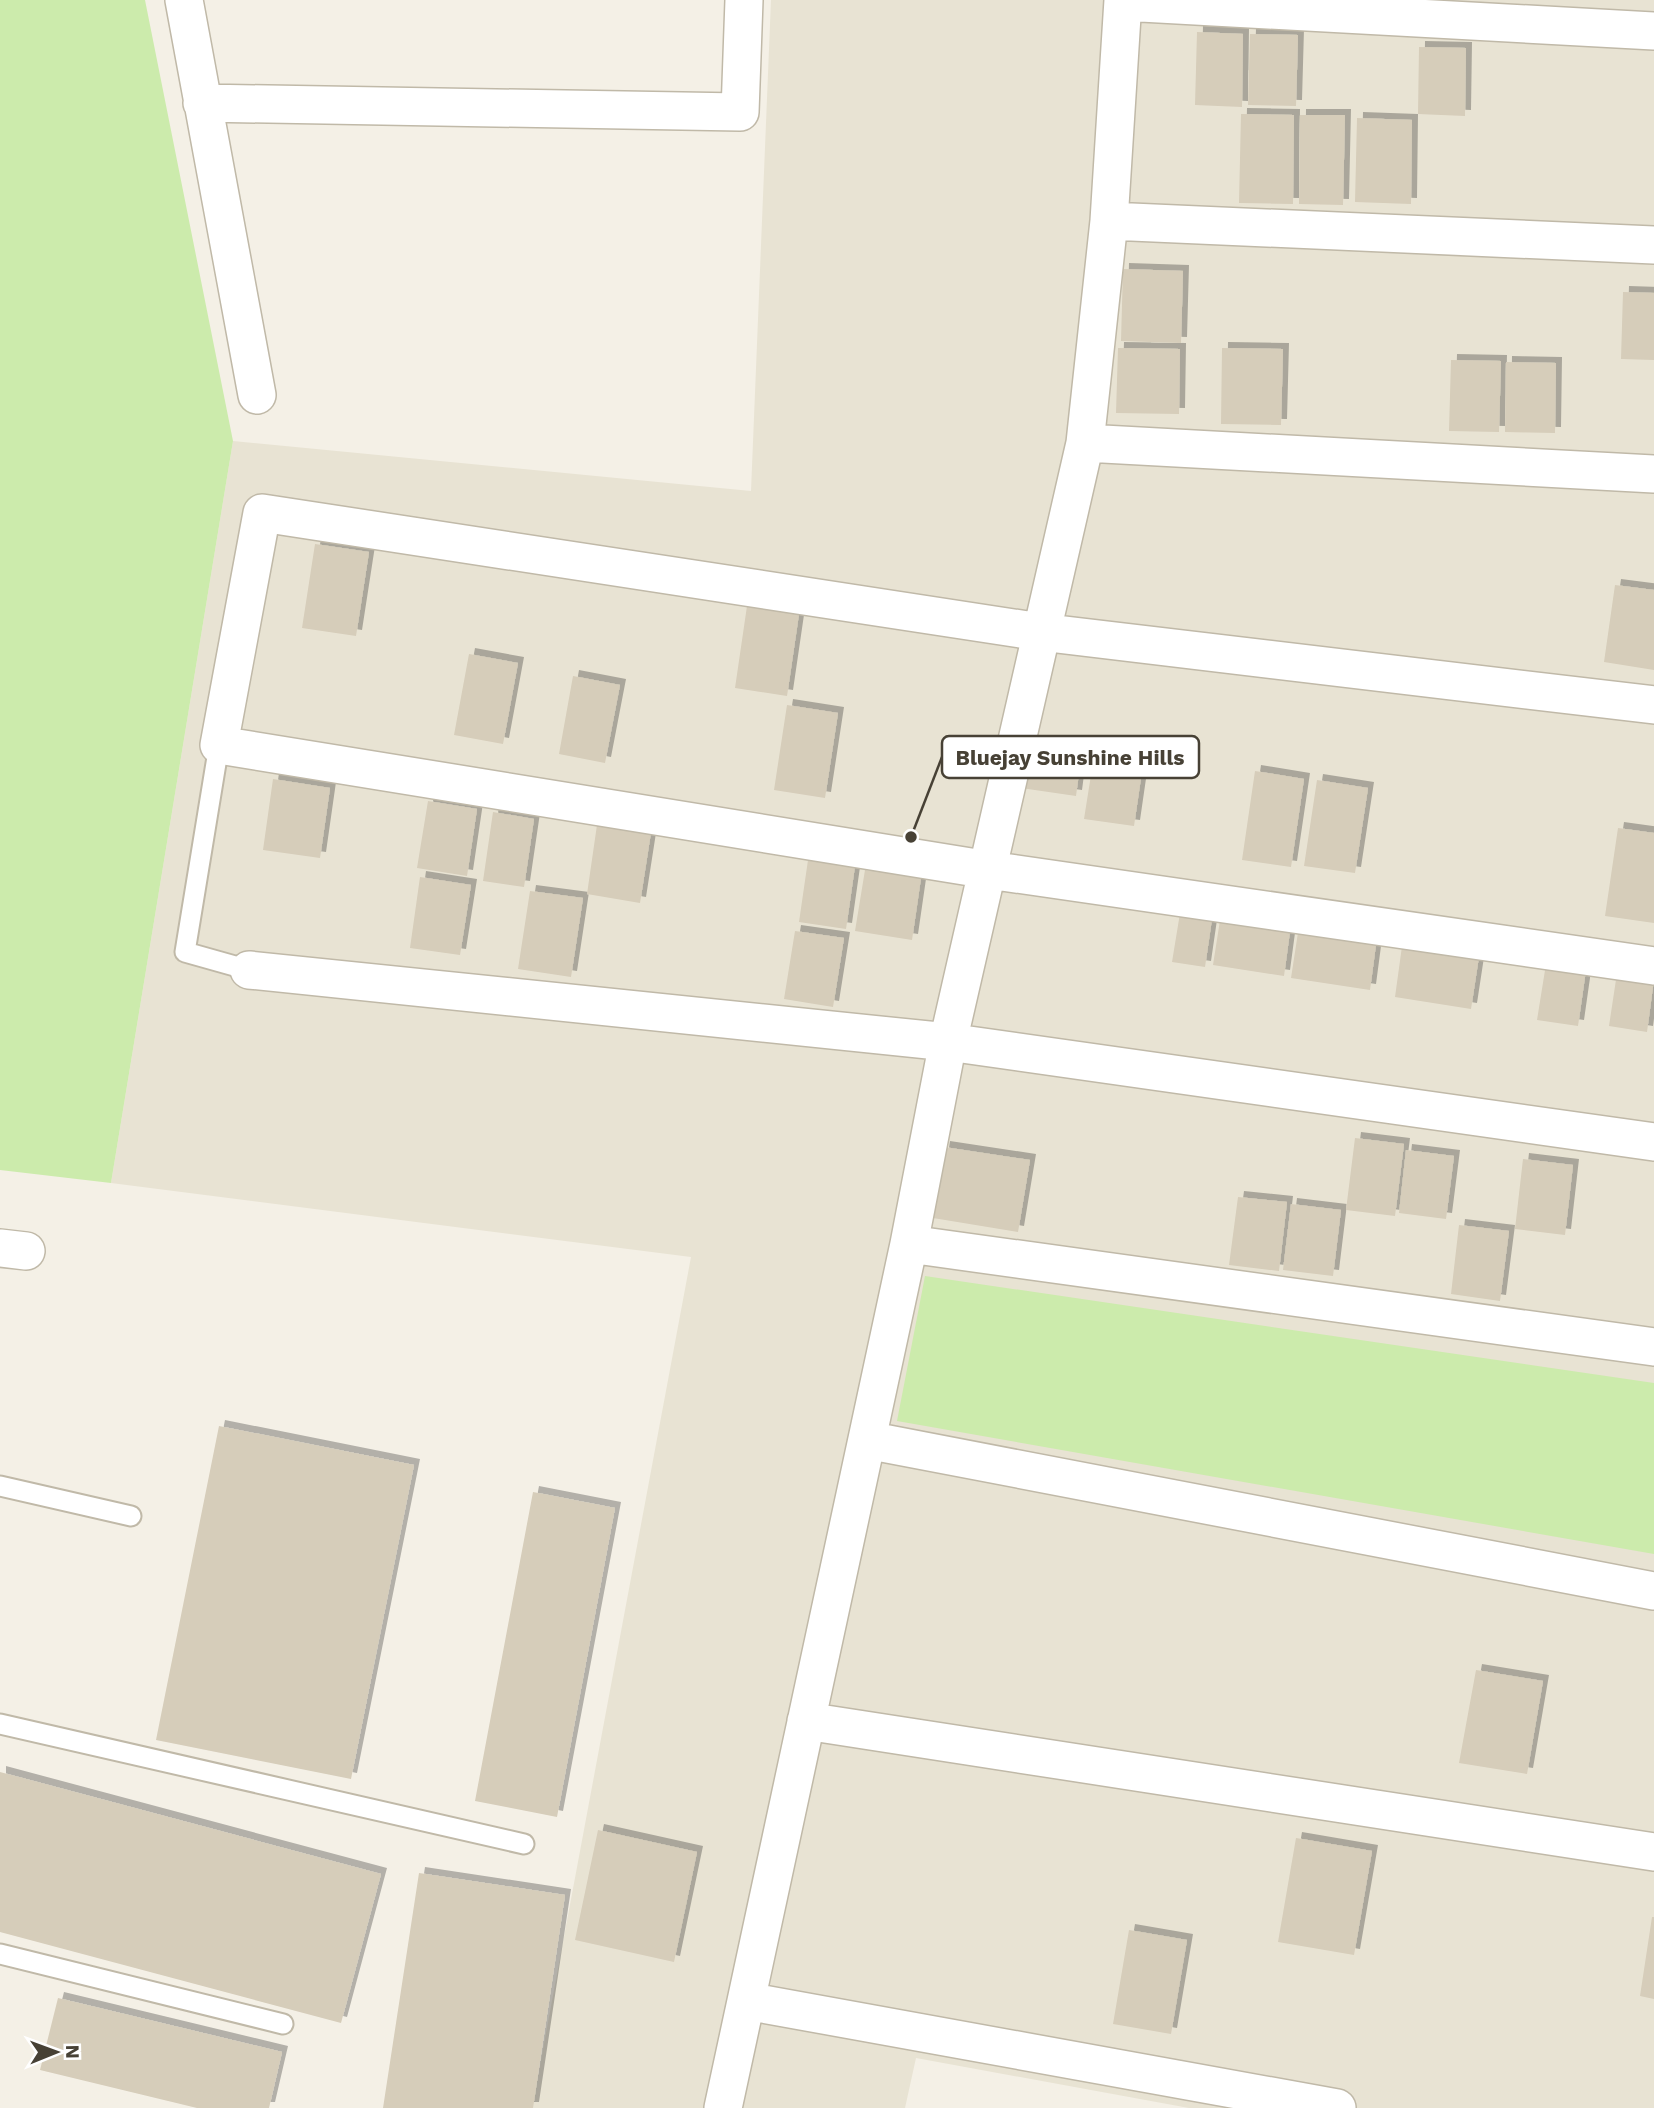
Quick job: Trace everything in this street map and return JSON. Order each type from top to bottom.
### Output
[{"type":"street","points":[[184,0],[257,395]]},
{"type":"street","points":[[202,103],[740,112],[744,0]]},
{"type":"street","points":[[723,2108],[909,1244],[948,1042],[1085,443],[1109,220],[1123,1],[1654,31]]},
{"type":"street","points":[[1109,220],[1654,244]]},
{"type":"street","points":[[1085,443],[1654,474]]},
{"type":"street","points":[[1654,705],[1040,632],[262,513],[219,745],[989,870],[1654,966]]},
{"type":"street","points":[[249,970],[948,1042],[1654,1142]]},
{"type":"street","points":[[909,1244],[1654,1347]]},
{"type":"street","points":[[867,1440],[1654,1591]]},
{"type":"street","points":[[806,1721],[1654,1852]]},
{"type":"street","points":[[746,2001],[1337,2108]]},
{"type":"lane","points":[[219,745],[186,952],[249,970]]},
{"type":"lane","points":[[0,1486],[131,1516]]},
{"type":"lane","points":[[0,1724],[524,1844]]},
{"type":"lane","points":[[0,1954],[283,2024]]},
{"type":"shaded area","points":[[771,0],[1654,0],[1654,2108],[1189,2108],[916,2058],[905,2108],[532,2108],[691,1257],[111,1183],[233,441],[751,491]]},
{"type":"green space","points":[[0,0],[145,0],[233,441],[111,1183],[0,1170]]},
{"type":"green space","points":[[925,1276],[1654,1383],[1654,1554],[897,1421]]},
{"type":"building","points":[[1197,32],[1243,34],[1242,107],[1195,105]]},
{"type":"building","points":[[1250,34],[1298,35],[1296,106],[1248,105]]},
{"type":"building","points":[[1419,47],[1466,48],[1465,116],[1418,114]]},
{"type":"building","points":[[1241,114],[1294,115],[1293,204],[1239,203]]},
{"type":"building","points":[[1300,115],[1345,115],[1343,205],[1299,204]]},
{"type":"building","points":[[1357,118],[1412,120],[1411,204],[1355,202]]},
{"type":"building","points":[[1123,269],[1183,271],[1181,343],[1121,341]]},
{"type":"building","points":[[1623,292],[1654,293],[1654,360],[1621,359]]},
{"type":"building","points":[[1118,348],[1180,349],[1179,414],[1116,413]]},
{"type":"building","points":[[1222,348],[1283,349],[1281,425],[1221,424]]},
{"type":"building","points":[[1451,360],[1501,361],[1499,432],[1449,431]]},
{"type":"building","points":[[1506,362],[1556,363],[1555,433],[1505,432]]},
{"type":"building","points":[[315,544],[369,552],[356,636],[302,628]]},
{"type":"building","points":[[1615,585],[1654,590],[1654,670],[1604,662]]},
{"type":"building","points":[[747,606],[799,614],[787,696],[735,688]]},
{"type":"building","points":[[469,654],[518,663],[503,744],[454,735]]},
{"type":"building","points":[[573,676],[620,685],[605,763],[559,754]]},
{"type":"building","points":[[787,705],[838,713],[825,798],[774,790]]},
{"type":"building","points":[[1028,742],[1082,750],[1076,796],[1021,788]]},
{"type":"building","points":[[1094,756],[1143,764],[1134,826],[1084,819]]},
{"type":"building","points":[[1255,771],[1304,779],[1291,867],[1242,860]]},
{"type":"building","points":[[273,779],[330,788],[320,858],[263,850]]},
{"type":"building","points":[[1317,780],[1368,788],[1355,873],[1304,866]]},
{"type":"building","points":[[428,801],[477,809],[467,876],[417,868]]},
{"type":"building","points":[[493,812],[534,819],[524,887],[483,881]]},
{"type":"building","points":[[598,818],[652,826],[640,903],[587,894]]},
{"type":"building","points":[[1618,828],[1654,833],[1654,923],[1605,916]]},
{"type":"building","points":[[808,860],[855,866],[846,929],[799,922]]},
{"type":"building","points":[[865,870],[921,878],[912,940],[855,931]]},
{"type":"building","points":[[420,877],[471,885],[460,955],[410,948]]},
{"type":"building","points":[[530,891],[583,898],[571,977],[518,969]]},
{"type":"building","points":[[1181,907],[1213,912],[1205,967],[1172,962]]},
{"type":"building","points":[[1221,914],[1291,924],[1284,976],[1213,965]]},
{"type":"building","points":[[1299,926],[1377,937],[1370,990],[1291,978]]},
{"type":"building","points":[[795,931],[844,938],[833,1007],[784,999]]},
{"type":"building","points":[[1403,939],[1480,950],[1471,1009],[1395,997]]},
{"type":"building","points":[[1546,964],[1586,970],[1578,1026],[1537,1020]]},
{"type":"building","points":[[1617,973],[1654,979],[1647,1032],[1609,1026]]},
{"type":"building","points":[[1355,1138],[1404,1144],[1395,1216],[1346,1210]]},
{"type":"building","points":[[944,1147],[1030,1160],[1018,1232],[933,1218]]},
{"type":"building","points":[[1406,1150],[1454,1156],[1446,1219],[1399,1213]]},
{"type":"building","points":[[1523,1159],[1573,1165],[1565,1235],[1515,1229]]},
{"type":"building","points":[[1238,1197],[1287,1202],[1279,1271],[1229,1265]]},
{"type":"building","points":[[1291,1204],[1341,1210],[1333,1276],[1283,1270]]},
{"type":"building","points":[[1459,1225],[1509,1231],[1500,1301],[1451,1294]]},
{"type":"building","points":[[219,1426],[414,1465],[351,1779],[156,1740]]},
{"type":"building","points":[[533,1492],[615,1508],[557,1817],[475,1801]]},
{"type":"building","points":[[1476,1670],[1543,1681],[1527,1774],[1459,1763]]},
{"type":"building","points":[[0,1772],[381,1874],[341,2023],[0,1932]]},
{"type":"building","points":[[598,1830],[697,1852],[674,1962],[575,1940]]},
{"type":"building","points":[[1296,1838],[1372,1851],[1354,1955],[1278,1942]]},
{"type":"building","points":[[419,1873],[565,1895],[533,2108],[383,2108]]},
{"type":"building","points":[[1654,1917],[1654,1999],[1640,1996]]},
{"type":"building","points":[[1129,1930],[1187,1940],[1171,2034],[1113,2024]]},
{"type":"building","points":[[58,1998],[282,2052],[269,2108],[197,2108],[40,2070]]},
{"type":"place","name":"Bluejay Sunshine Hills","points":[[911,837]]}]
